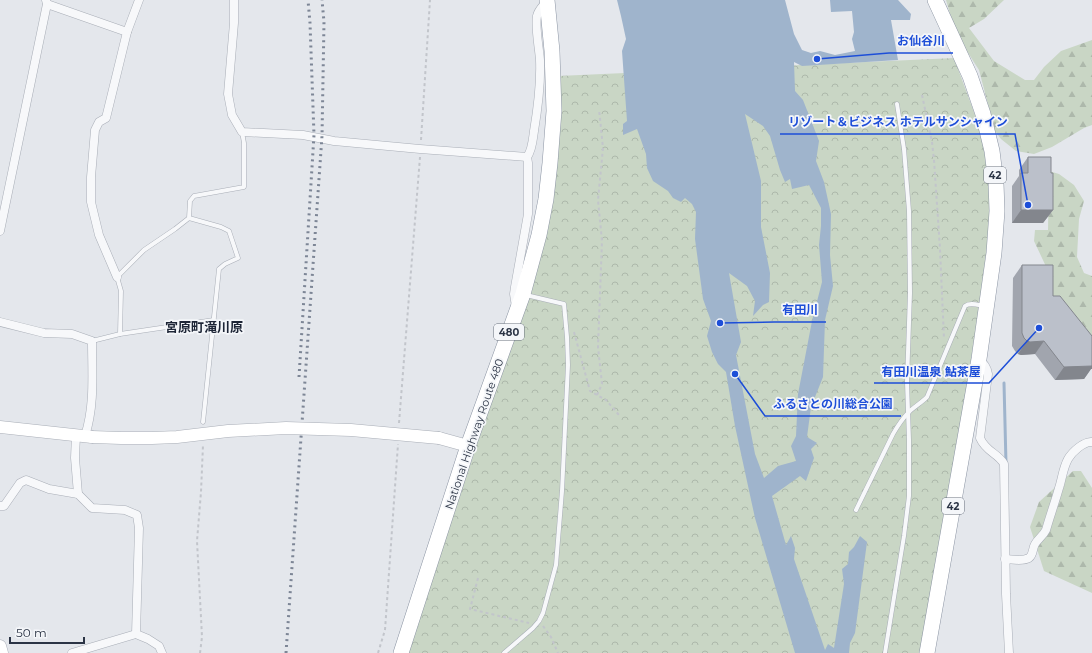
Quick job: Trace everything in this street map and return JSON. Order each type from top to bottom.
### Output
[{"type":"highway","name":"National Highway Route 480","points":[[401,653],[468,446],[523,294],[539,235],[546,199],[554,111],[552,51],[547,0]]},
{"type":"highway","name":"42","points":[[927,653],[979,359],[994,253],[997,212],[997,197],[992,151],[983,114],[970,76],[935,0]]},
{"type":"street","points":[[117,277],[99,235],[91,202],[91,177],[95,130],[99,122],[106,118],[127,32],[139,0]]},
{"type":"street","points":[[234,0],[234,23],[228,94],[232,115],[242,132],[303,135],[334,141],[527,157]]},
{"type":"street","points":[[517,312],[514,294],[528,214],[527,157],[529,155],[533,135],[540,82],[537,16],[540,8],[547,0]]},
{"type":"street","points":[[0,231],[47,2],[127,32]]},
{"type":"street","points":[[0,322],[44,333],[72,334],[92,341],[92,405],[90,418],[75,458],[78,494]]},
{"type":"street","points":[[979,359],[985,364],[988,374],[980,438],[989,451],[998,456],[1004,464],[1005,559],[1009,653]]},
{"type":"street","points":[[0,426],[84,436],[122,438],[177,437],[228,431],[286,428],[351,430],[439,438],[468,446]]},
{"type":"street","points":[[1005,559],[1026,559],[1033,553],[1034,546],[1045,532],[1059,489],[1063,470],[1068,459],[1075,451],[1088,442],[1092,442]]},
{"type":"street","points":[[0,506],[4,506],[20,483],[26,480],[49,489],[78,494],[92,508],[125,510],[137,516],[139,528],[136,634]]},
{"type":"street","points":[[72,653],[136,634],[159,646],[162,653]]},
{"type":"street","points":[[0,646],[2,653]]},
{"type":"lane","points":[[885,653],[908,508],[909,468],[907,382],[910,293],[910,211],[897,104]]},
{"type":"lane","points":[[120,334],[121,291],[117,277],[144,250],[189,218],[190,200],[194,196],[244,187],[244,143],[242,132]]},
{"type":"lane","points":[[189,218],[221,227],[229,231],[238,258],[219,269],[204,422]]},
{"type":"lane","points":[[504,653],[537,625],[543,613],[556,565],[567,397],[568,365],[564,304],[523,294]]},
{"type":"lane","points":[[856,510],[900,422],[927,397],[965,306],[970,304],[986,306]]},
{"type":"lane","points":[[92,341],[120,334],[214,320]]},
{"type":"path","points":[[399,426],[430,0]]},
{"type":"path","points":[[922,95],[932,142],[934,160],[942,296],[943,358]]},
{"type":"path","points":[[597,395],[602,384],[598,347],[602,241],[598,200],[603,148],[599,109]]},
{"type":"path","points":[[566,320],[570,320],[572,323],[590,391],[606,400],[620,415]]},
{"type":"path","points":[[378,653],[384,630],[398,442]]},
{"type":"path","points":[[200,653],[202,637],[197,541],[201,492],[202,445]]},
{"type":"path","points":[[478,578],[470,609],[543,626],[555,644],[558,653]]},
{"type":"green space","points":[[946,0],[1004,0],[984,19],[969,28],[994,61],[1025,80],[1034,80],[1044,67],[1061,51],[1092,40],[1092,125],[1084,128],[1052,147],[1034,154],[1016,151],[1001,139],[995,131],[979,70],[956,34]]},
{"type":"green space","points":[[954,58],[978,123],[987,161],[990,196],[989,232],[956,457],[922,653],[407,653],[524,306],[558,76]]},
{"type":"green space","points":[[1049,171],[1059,174],[1074,185],[1084,201],[1079,219],[1077,257],[1084,273],[1092,276],[1092,344],[1051,300],[1050,275],[1034,241],[1035,230],[1048,230]]},
{"type":"green space","points":[[1073,471],[1081,471],[1092,488],[1092,593],[1044,571],[1030,527],[1039,502]]},
{"type":"water","points":[[617,0],[785,0],[794,34],[802,50],[811,53],[820,51],[835,55],[855,51],[852,39],[854,32],[852,11],[831,12],[830,0],[898,0],[911,14],[910,20],[891,20],[898,60],[802,66],[794,62],[795,91],[803,100],[819,141],[816,161],[824,182],[831,214],[830,255],[833,286],[825,320],[823,377],[811,407],[807,437],[817,443],[811,449],[814,458],[806,481],[800,476],[772,496],[786,545],[791,536],[795,548],[794,559],[825,650],[828,644],[834,648],[844,584],[842,569],[848,564],[849,552],[854,547],[860,536],[867,542],[855,633],[850,643],[849,653],[795,653],[755,518],[735,426],[726,372],[718,364],[707,336],[711,321],[703,299],[695,239],[696,212],[692,204],[685,198],[681,202],[673,198],[668,191],[653,181],[647,168],[646,154],[637,129],[623,135],[623,124],[627,121],[622,51],[626,39]],"holes":[[[745,114],[763,126],[770,136],[785,182],[790,179],[792,189],[809,185],[821,208],[819,245],[822,282],[812,321],[798,394],[796,436],[791,446],[796,461],[778,466],[764,478],[755,454],[736,355],[741,342],[729,273],[747,286],[755,301],[753,316],[763,305],[769,302],[770,273],[761,227],[761,181]]]},
{"type":"building","points":[[1028,157],[1051,157],[1051,173],[1053,173],[1053,210],[1021,210],[1021,173],[1028,173]]},
{"type":"building","points":[[1022,265],[1053,265],[1053,296],[1060,296],[1092,336],[1092,366],[1064,367],[1044,341],[1030,342],[1024,338],[1022,333]]},
{"type":"waterway","points":[[1004,383],[1006,464]]},
{"type":"railway","points":[[299,377],[314,135],[308,0]]},
{"type":"railway","points":[[286,653],[322,136],[324,22],[322,0]]},
{"type":"place","name":"お仙谷川","points":[[817,59]]},
{"type":"place","name":"リゾート＆ビジネス ホテルサンシャイン","points":[[1028,205]]},
{"type":"place","name":"有田川","points":[[720,323]]},
{"type":"place","name":"有田川温泉 鮎茶屋","points":[[1039,328]]},
{"type":"place","name":"ふるさとの川総合公園","points":[[735,374]]},
{"type":"district","name":"宮原町滝川原","points":[[204,327]]}]
